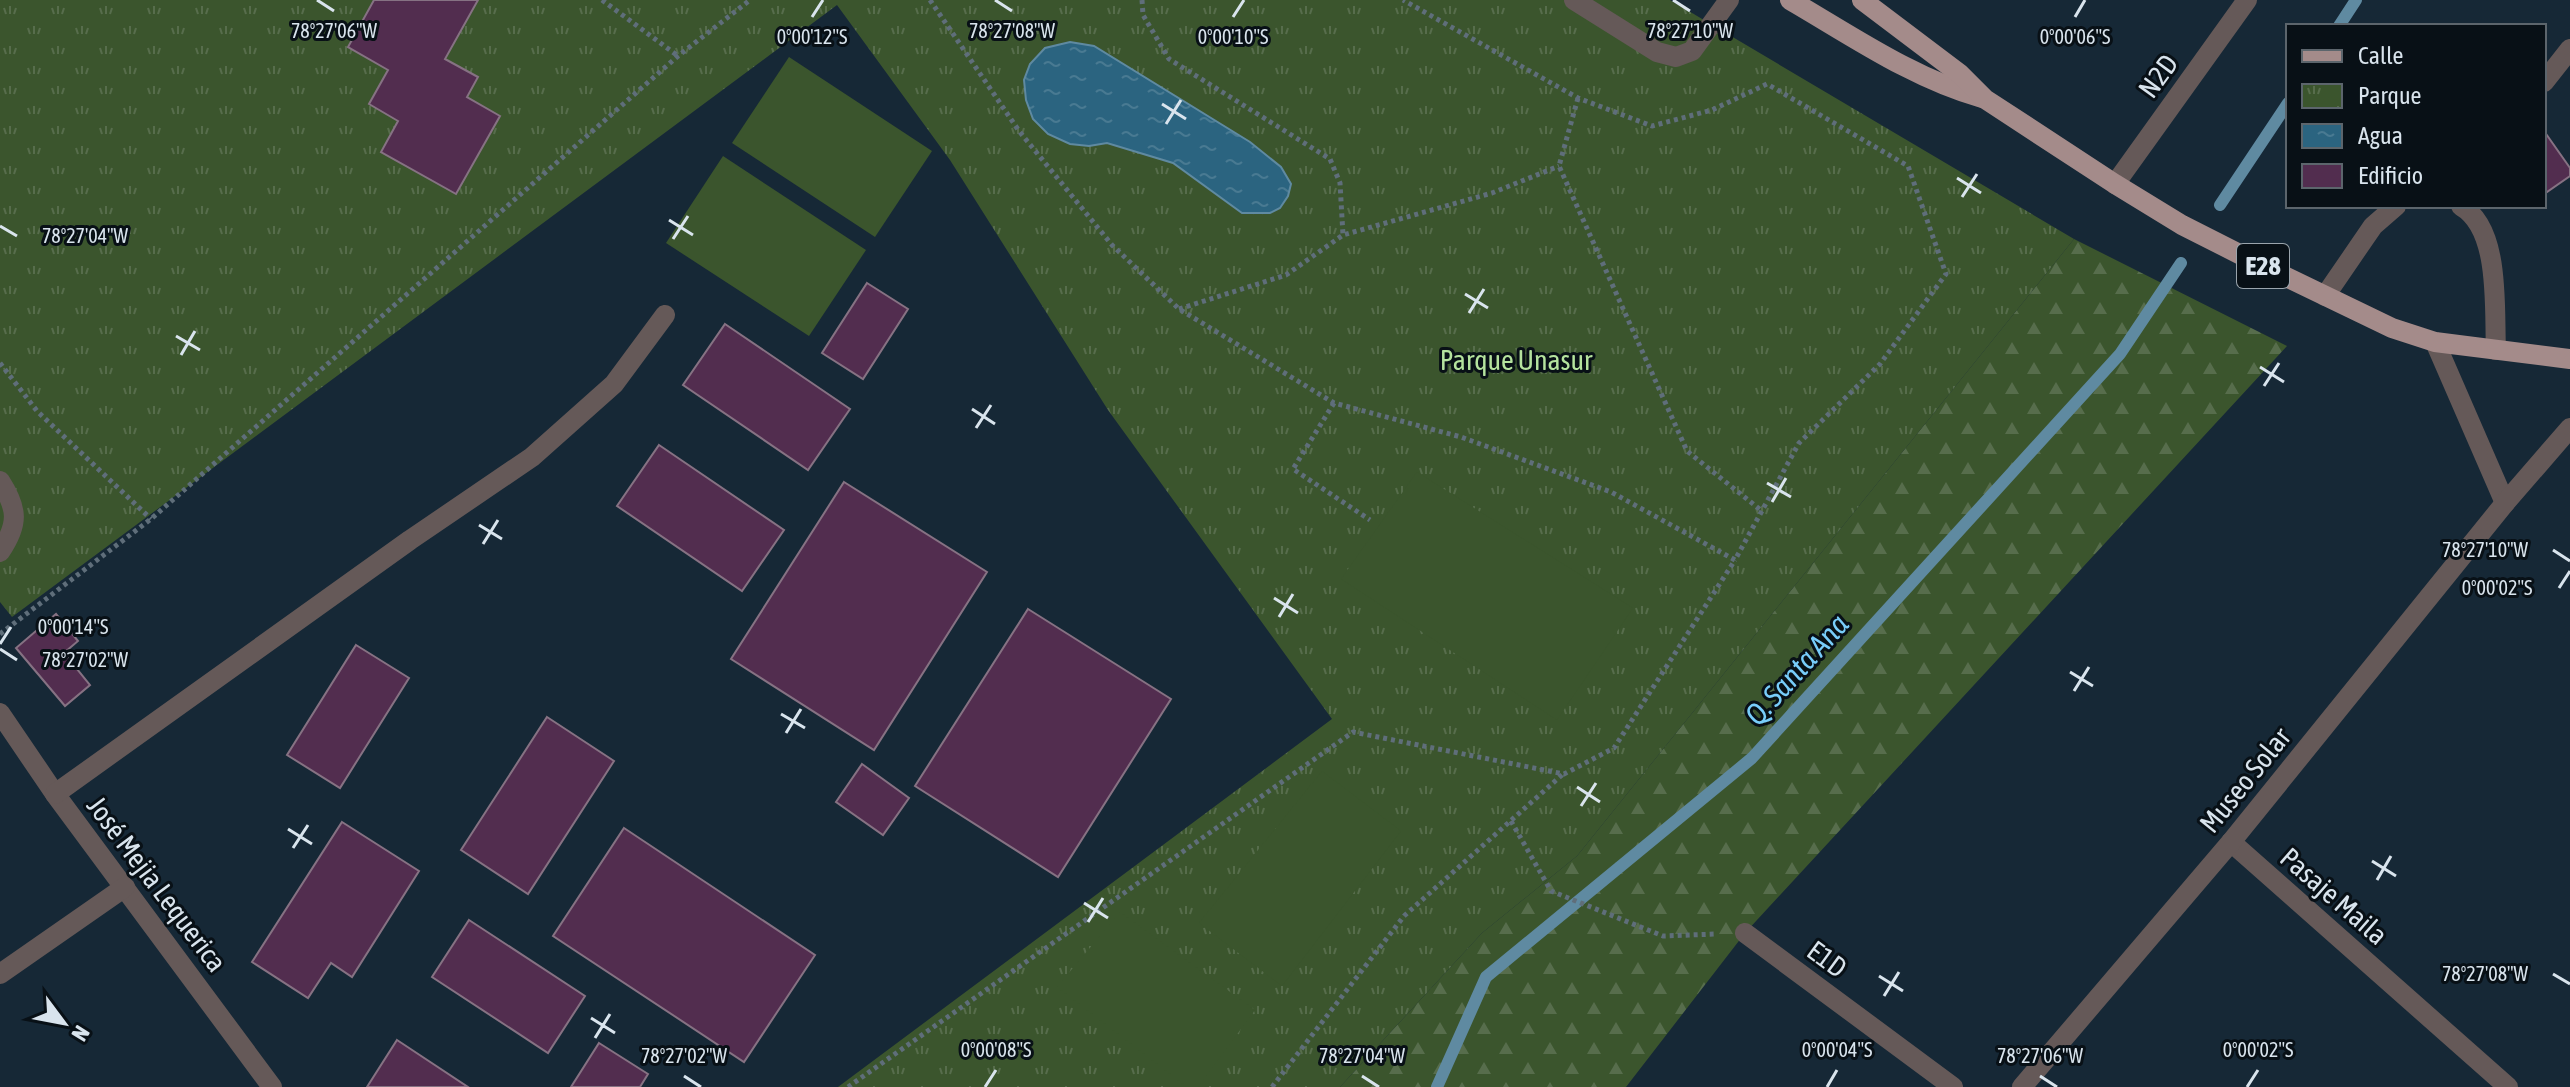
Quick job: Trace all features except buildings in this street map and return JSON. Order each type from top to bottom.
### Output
[{"type":"main road","name":"E28","points":[[1790,0],[1906,68],[1949,88],[1985,99]]},
{"type":"main road","name":"E28","points":[[1862,0],[1883,8],[1985,99],[2182,225],[2392,328],[2435,342],[2570,359]]},
{"type":"street","points":[[1574,0],[1657,52],[1676,57],[1692,51],[1729,0]]},
{"type":"street","name":"N2D","points":[[2115,184],[2247,0]]},
{"type":"street","points":[[2546,79],[2570,49]]},
{"type":"street","points":[[2325,296],[2373,226],[2394,208]]},
{"type":"street","points":[[2464,208],[2471,212],[2487,242],[2491,258],[2496,350]]},
{"type":"street","points":[[55,794],[532,457],[614,384],[665,315]]},
{"type":"street","points":[[2435,342],[2505,503]]},
{"type":"street","name":"Museo Solar","points":[[2022,1087],[2231,842],[2505,503],[2570,428]]},
{"type":"street","points":[[0,481],[13,502],[13,534],[0,552]]},
{"type":"street","name":"José Mejia Lequerica","points":[[0,713],[55,794],[272,1087]]},
{"type":"street","name":"Pasaje Maila","points":[[2231,842],[2508,1087]]},
{"type":"street","points":[[0,974],[125,887]]},
{"type":"street","name":"E1D","points":[[1745,933],[1953,1087]]},
{"type":"path","points":[[602,0],[678,56]]},
{"type":"path","points":[[0,634],[151,519],[678,56],[750,0]]},
{"type":"path","points":[[930,0],[1019,131],[1112,245],[1179,309],[1334,403],[1461,437],[1611,492],[1735,560]]},
{"type":"path","points":[[1142,0],[1143,15],[1169,59],[1330,159],[1340,183],[1343,235]]},
{"type":"path","points":[[1272,1087],[1404,916],[1564,774],[1614,748],[1735,560],[1799,443],[1880,364],[1946,274],[1908,166],[1767,84],[1712,110],[1652,126],[1578,98],[1403,0]]},
{"type":"path","points":[[1578,98],[1559,166],[1687,451],[1762,511]]},
{"type":"path","points":[[1179,309],[1286,275],[1343,235],[1492,193],[1559,166]]},
{"type":"path","points":[[0,363],[37,411],[151,519]]},
{"type":"path","points":[[1334,403],[1293,469],[1370,520]]},
{"type":"path","points":[[848,1087],[1353,732],[1564,774]]},
{"type":"path","points":[[1511,821],[1551,891],[1663,936],[1745,933]]},
{"type":"green space","name":"Parque Unasur","points":[[0,0],[1670,0],[2074,239],[1577,856],[1482,933],[1340,1087],[838,1087],[1332,719],[1108,410],[950,160],[837,5],[12,617],[0,602]]},
{"type":"green space","points":[[789,57],[932,151],[875,237],[732,143]]},
{"type":"green space","points":[[723,156],[866,250],[809,336],[666,243]]},
{"type":"green space","points":[[2074,239],[2287,346],[1745,933],[1626,1087],[1340,1087],[1482,933],[1577,856]]},
{"type":"green space","points":[[1417,472],[1633,608],[1557,720],[1341,579]]},
{"type":"green space","points":[[1322,771],[1401,831],[1282,986],[1199,923]]},
{"type":"green space","points":[[1120,912],[1255,1010],[1198,1087],[1187,1087],[1057,987]]},
{"type":"water","points":[[1070,42],[1094,46],[1250,142],[1281,167],[1291,184],[1280,208],[1270,213],[1242,213],[1173,163],[1107,143],[1089,146],[1070,144],[1048,134],[1033,119],[1026,100],[1024,80],[1030,64],[1045,48]]},
{"type":"waterway","name":"Q. Santa Ana","points":[[2340,24],[2356,0]]},
{"type":"waterway","name":"Q. Santa Ana","points":[[2220,205],[2286,106]]},
{"type":"waterway","name":"Q. Santa Ana","points":[[1437,1087],[1486,977],[1752,758],[2120,354],[2181,263]]}]
